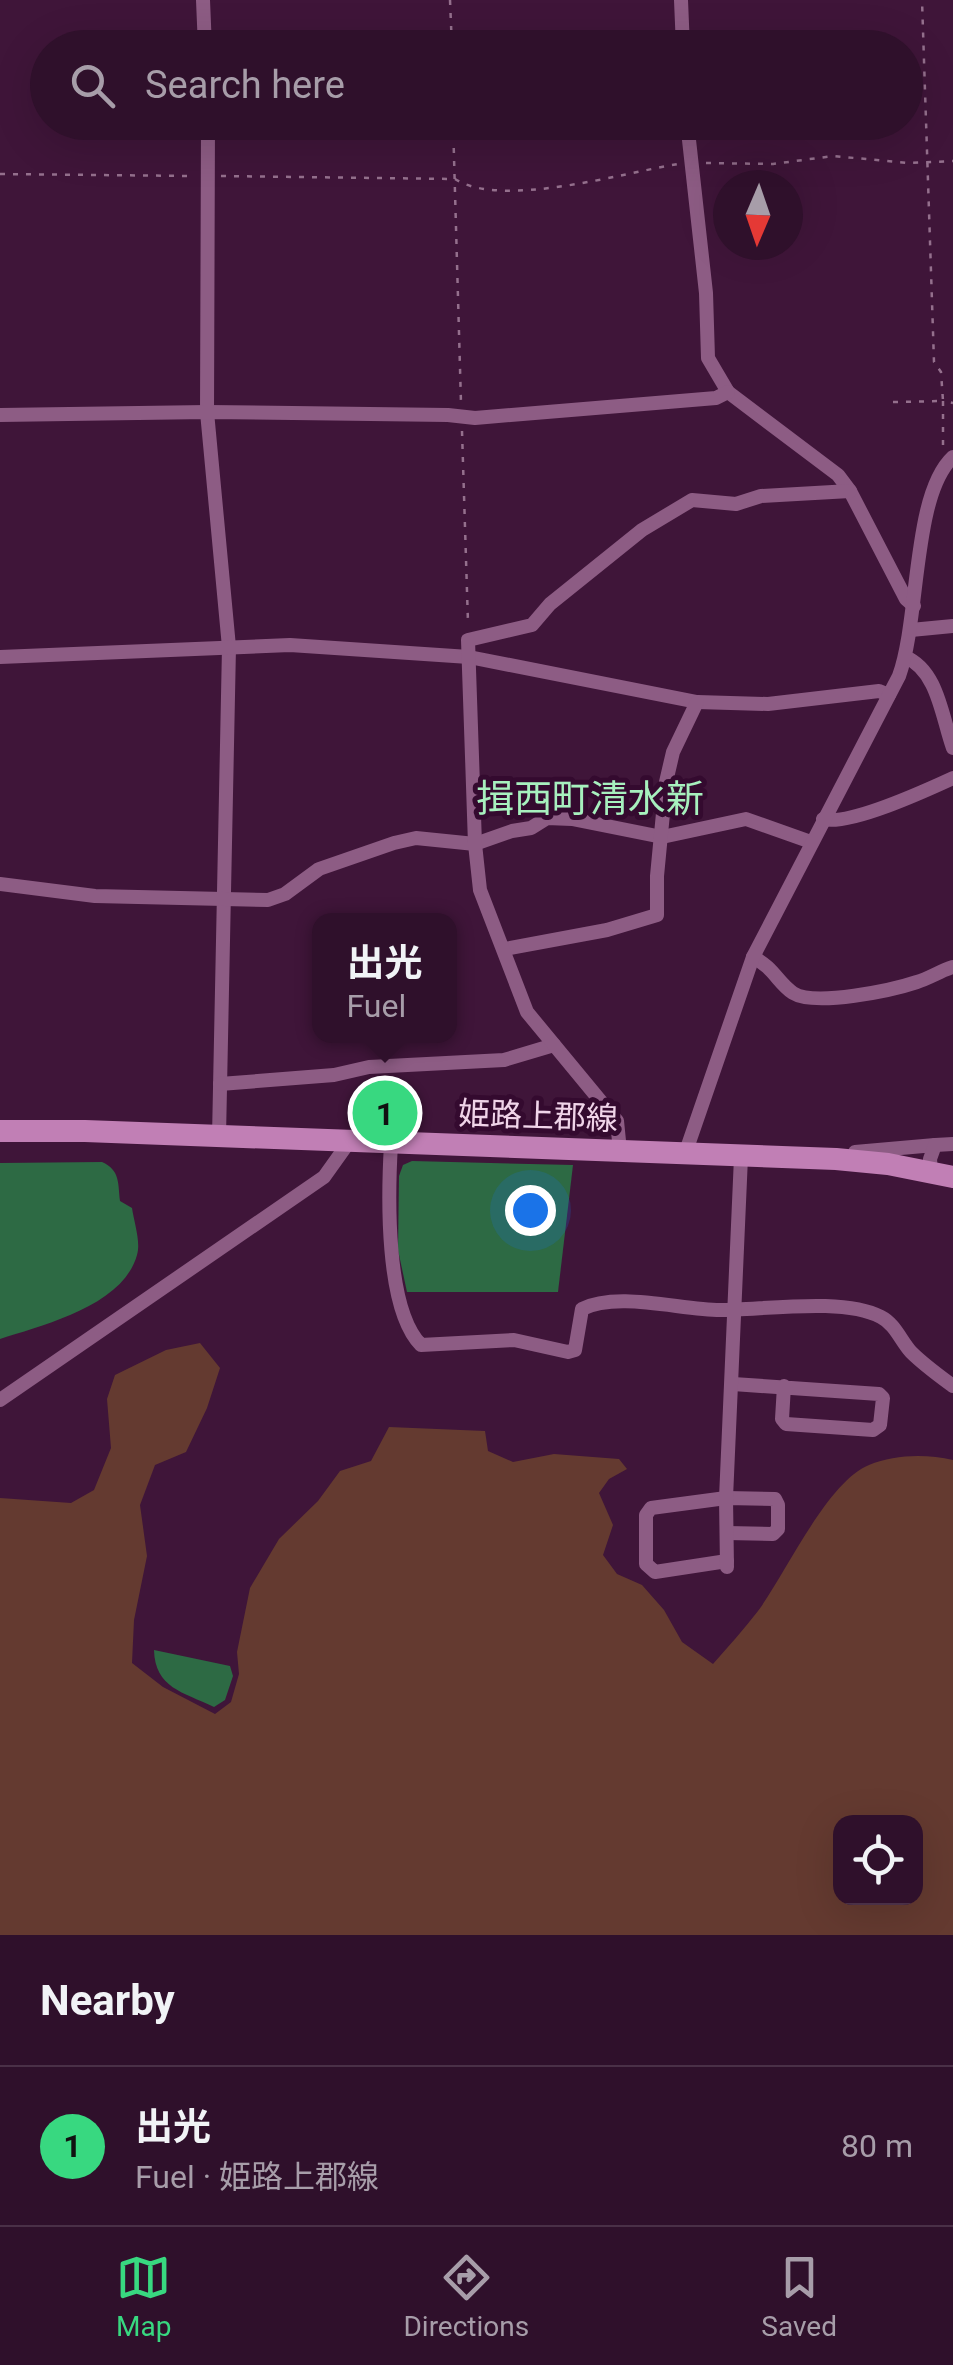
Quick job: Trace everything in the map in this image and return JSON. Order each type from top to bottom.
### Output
[{"type":"main road","name":"姫路上郡線","points":[[0,1131],[836,1159],[942,1174]]},
{"type":"street","points":[[203,0],[204,30]]},
{"type":"street","points":[[681,0],[683,30]]},
{"type":"street","points":[[209,140],[207,412],[229,647],[218,1136]]},
{"type":"street","points":[[688,140],[706,292],[708,358],[728,392],[838,475],[906,599],[914,606]]},
{"type":"street","points":[[0,415],[207,412],[474,418],[716,398],[728,392]]},
{"type":"street","points":[[685,1154],[753,957],[906,657],[927,508],[936,480],[951,459]]},
{"type":"street","points":[[620,1151],[616,1122],[527,1012],[480,890],[468,640],[532,625],[550,604],[642,530],[692,500],[736,504],[761,496],[850,491]]},
{"type":"street","points":[[911,630],[953,626]]},
{"type":"street","points":[[0,657],[290,645],[469,657],[697,702],[768,704],[878,691],[889,695]]},
{"type":"street","points":[[906,657],[916,661],[929,677],[953,748]]},
{"type":"street","points":[[504,949],[607,930],[657,915],[666,782],[673,752],[697,702]]},
{"type":"street","points":[[823,819],[832,821],[877,809],[953,778]]},
{"type":"street","points":[[0,884],[95,896],[268,900],[285,894],[320,869],[394,843],[416,838],[475,844],[531,828],[546,818],[572,819],[662,837],[746,819],[812,842]]},
{"type":"street","points":[[753,957],[778,974],[790,991],[814,998],[910,984],[953,967]]},
{"type":"street","points":[[220,1084],[334,1075],[370,1066],[504,1060],[554,1045]]},
{"type":"street","points":[[0,1400],[324,1178],[349,1142]]},
{"type":"street","points":[[391,1144],[392,1253],[404,1320],[421,1345],[514,1340],[568,1352],[575,1350],[578,1343],[580,1314],[591,1305],[620,1302],[684,1308],[842,1308],[883,1317],[927,1367],[953,1386]]},
{"type":"street","points":[[836,1159],[847,1153],[953,1144]]},
{"type":"street","points":[[935,1145],[930,1159],[942,1174]]},
{"type":"street","points":[[727,1532],[772,1534],[778,1529],[775,1499],[726,1498],[651,1508],[646,1514],[646,1564],[655,1572],[727,1564],[726,1498],[741,1156]]},
{"type":"street","points":[[733,1384],[784,1386],[879,1394],[880,1425],[874,1430],[786,1424],[782,1419],[784,1386]]},
{"type":"path","points":[[450,0],[451,30]]},
{"type":"path","points":[[922,0],[934,362],[941,372],[944,401],[943,452],[951,459]]},
{"type":"path","points":[[454,140],[468,640]]},
{"type":"path","points":[[0,174],[455,179],[468,188],[491,192],[526,191],[689,162],[773,164],[833,156],[953,161]]},
{"type":"path","points":[[893,402],[953,404]]},
{"type":"shaded area","points":[[412,1161],[573,1165],[558,1292],[407,1292],[398,1250],[399,1176],[403,1165]]},
{"type":"shaded area","points":[[102,1162],[115,1173],[120,1201],[132,1208],[138,1250],[129,1273],[116,1288],[79,1311],[0,1339],[0,1163]]},
{"type":"shaded area","points":[[200,1343],[220,1368],[186,1452],[155,1465],[140,1505],[147,1556],[134,1620],[132,1663],[163,1687],[215,1714],[231,1702],[239,1674],[237,1652],[250,1588],[279,1539],[318,1501],[340,1471],[371,1461],[389,1427],[485,1431],[488,1451],[513,1462],[554,1454],[619,1459],[627,1469],[609,1479],[599,1493],[613,1525],[603,1555],[617,1574],[642,1585],[664,1610],[682,1642],[713,1664],[758,1611],[808,1530],[853,1475],[879,1461],[900,1457],[953,1460],[953,1935],[0,1935],[0,1498],[71,1503],[94,1490],[111,1448],[107,1399],[115,1375],[166,1350]]},
{"type":"shaded area","points":[[154,1650],[230,1666],[233,1676],[225,1700],[214,1707],[173,1687],[159,1673]]},
{"type":"place","name":"出光","points":[[385,1113]]},
{"type":"district","name":"揖西町清水新","points":[[590,799]]}]
